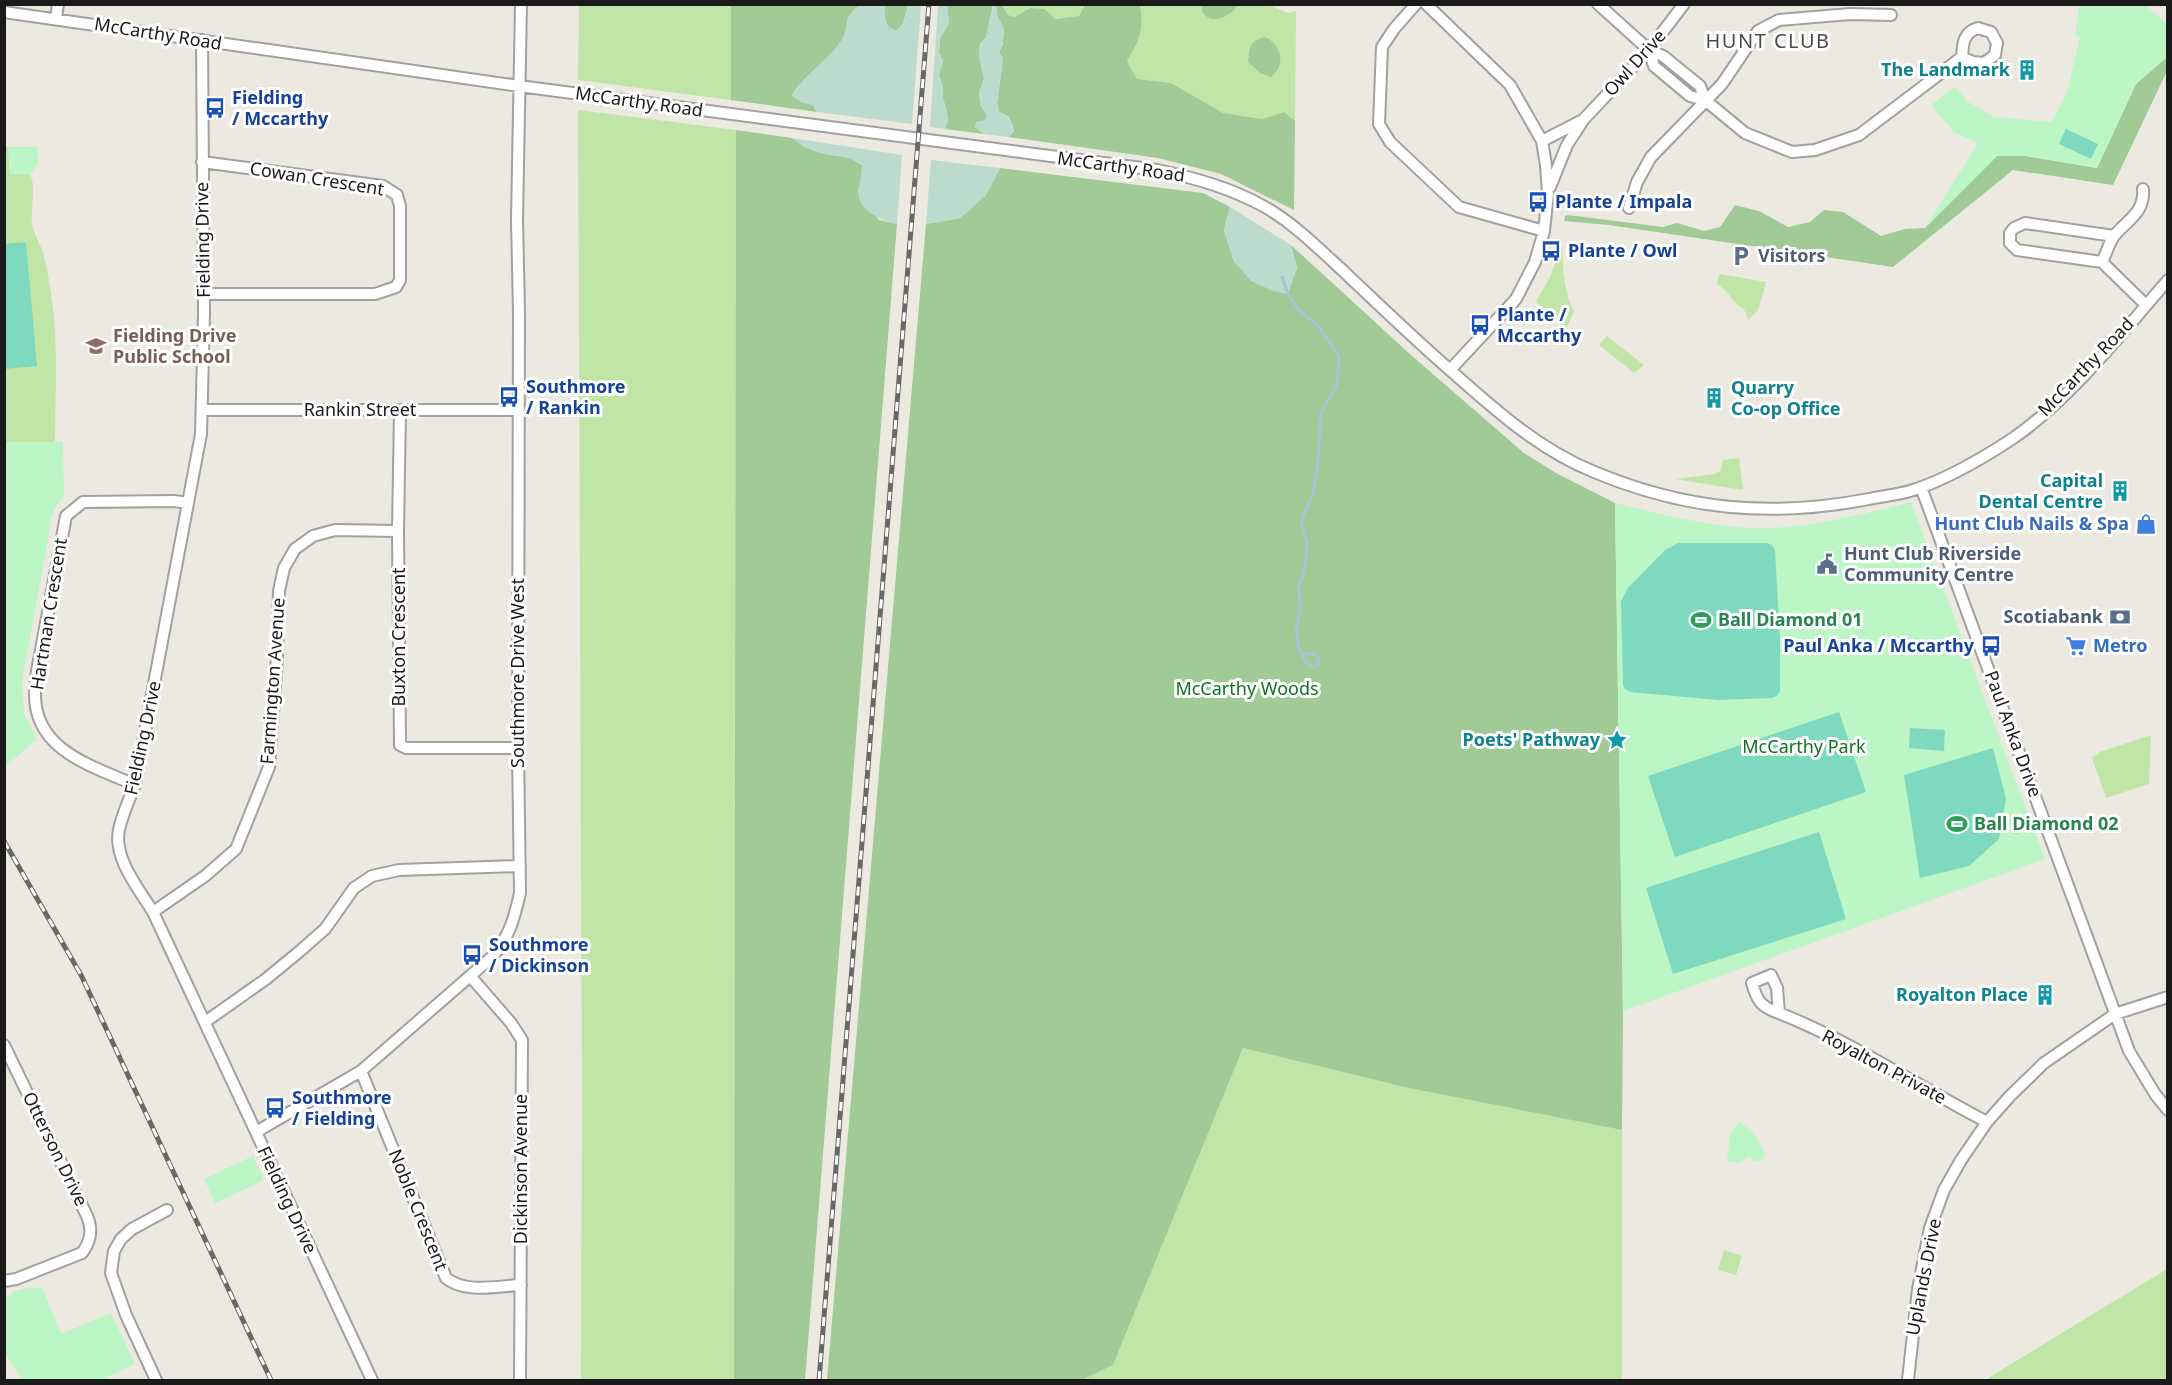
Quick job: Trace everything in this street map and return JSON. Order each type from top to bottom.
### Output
[{"type":"street","points":[[56,18],[58,4]]},
{"type":"street","name":"Southmore Drive West","points":[[256,1132],[361,1071],[493,956],[507,939],[515,916],[520,893],[518,410],[521,4]]},
{"type":"street","points":[[1416,4],[1382,47],[1379,124],[1390,142],[1459,207],[1544,231]]},
{"type":"street","points":[[1426,4],[1510,85],[1542,141],[1548,193],[1544,231],[1535,262],[1520,294],[1450,370]]},
{"type":"street","points":[[1598,4],[1648,50],[1663,56],[1700,86],[1705,100],[1745,133],[1785,151],[1815,150],[1859,135],[1962,57]]},
{"type":"street","name":"Owl Drive","points":[[1548,193],[1558,165],[1584,119],[1648,50],[1684,4]]},
{"type":"street","name":"McCarthy Road","points":[[4,12],[519,86],[1157,170],[1203,180],[1264,207],[1304,234],[1450,370],[1528,435],[1591,471],[1661,496],[1715,506],[1750,510],[1841,504],[1909,491],[1977,460],[2010,440],[2072,387],[2166,284]]},
{"type":"street","points":[[1629,208],[1637,182],[1651,157],[1722,84],[1758,31],[1779,20],[1850,14],[1891,15]]},
{"type":"street","name":"Fielding Drive","points":[[202,40],[204,294],[202,410],[197,459],[135,786],[119,830],[118,841],[120,854],[153,912],[372,1380]]},
{"type":"street","name":"Owl Drive","points":[[1542,141],[1584,119]]},
{"type":"street","name":"Cowan Crescent","points":[[202,162],[383,186],[397,195],[400,206],[400,279],[396,287],[375,294],[204,294]]},
{"type":"street","points":[[2102,262],[2114,236],[2132,220],[2144,198],[2143,189]]},
{"type":"street","points":[[2114,236],[2025,223],[2014,228],[2010,233],[2010,243],[2017,250],[2102,262],[2146,305]]},
{"type":"street","name":"Rankin Street","points":[[202,410],[518,410]]},
{"type":"street","name":"Buxton Crescent","points":[[400,411],[398,531],[400,745],[406,748],[518,748]]},
{"type":"street","name":"Paul Anka Drive","points":[[1921,487],[2129,1051],[2155,1094],[2168,1110]]},
{"type":"street","name":"Hartman Crescent","points":[[135,786],[67,754],[50,739],[40,719],[35,696],[37,671],[66,516],[83,502],[174,501],[188,503]]},
{"type":"street","name":"Farmington Avenue","points":[[153,912],[205,876],[236,849],[269,767],[277,658],[279,591],[284,568],[295,549],[313,536],[335,530],[398,531]]},
{"type":"street","points":[[205,1022],[266,979],[300,951],[325,928],[354,888],[372,876],[399,870],[519,866]]},
{"type":"street","name":"Dickinson Avenue","points":[[471,977],[512,1023],[522,1040],[520,1380]]},
{"type":"street","name":"Uplands Drive","points":[[1908,1380],[1918,1290],[1930,1228],[1952,1177],[1988,1122],[2010,1096],[2044,1063],[2115,1014],[2168,997]]},
{"type":"street","name":"Royalton Private","points":[[1779,1013],[1874,1060],[1988,1122]]},
{"type":"street","name":"Otterson Drive","points":[[4,1045],[89,1221],[90,1239],[82,1252],[16,1279],[4,1281]]},
{"type":"street","name":"Noble Crescent","points":[[361,1071],[446,1278],[466,1288],[521,1285]]},
{"type":"street","points":[[156,1380],[126,1315],[111,1273],[114,1251],[121,1239],[132,1229],[167,1210]]},
{"type":"green space","points":[[861,4],[885,5],[887,24],[896,31],[903,24],[908,5],[921,5],[912,124],[817,112],[813,105],[801,102],[792,96],[842,40],[851,13]]},
{"type":"green space","points":[[1201,4],[1238,5],[1229,14],[1212,19],[1203,12]]},
{"type":"green space","points":[[579,5],[731,5],[731,100],[578,80]]},
{"type":"green space","points":[[731,5],[861,5],[851,14],[845,35],[836,48],[803,80],[792,95],[801,102],[813,105],[817,112],[731,100]]},
{"type":"green space","points":[[885,5],[908,5],[903,24],[896,31],[887,24]]},
{"type":"green space","points":[[938,5],[947,5],[949,23],[940,38],[939,53],[943,61],[939,75],[948,120],[945,129],[930,127]]},
{"type":"green space","points":[[947,5],[993,5],[986,38],[980,43],[979,56],[984,78],[979,94],[981,106],[987,115],[986,120],[975,127],[984,134],[945,129],[948,120],[939,75],[943,61],[939,53],[940,38],[949,23]]},
{"type":"green space","points":[[993,5],[997,8],[1004,30],[999,52],[1003,58],[997,103],[999,112],[1012,124],[1014,131],[1008,137],[984,134],[975,127],[976,122],[986,120],[987,115],[981,106],[979,94],[984,78],[979,56],[980,43],[986,38]]},
{"type":"green space","points":[[994,5],[1002,5],[1008,15],[1015,17],[1030,8],[1045,9],[1055,19],[1079,16],[1085,5],[1140,5],[1140,34],[1127,61],[1137,79],[1171,83],[1223,113],[1262,119],[1284,112],[1295,121],[1294,210],[1221,174],[1158,158],[1008,137],[1014,131],[1009,117],[999,112],[997,103],[1002,66],[999,52],[1003,44],[997,8]]},
{"type":"green space","points":[[1002,5],[1085,5],[1079,16],[1055,19],[1045,9],[1030,8],[1016,17],[1008,15]]},
{"type":"green space","points":[[1140,5],[1201,5],[1201,8],[1212,18],[1227,16],[1238,5],[1269,5],[1288,13],[1296,11],[1295,121],[1284,112],[1262,119],[1223,113],[1171,83],[1137,79],[1127,61],[1140,34]]},
{"type":"green space","points":[[2079,5],[2145,5],[2167,24],[2167,57],[2136,84],[2097,168],[2026,156],[1997,156],[1925,228],[1978,143],[1955,133],[1931,105],[1955,87],[1968,102],[1995,117],[2052,122],[2067,92],[2080,37],[2075,36]]},
{"type":"green space","points":[[1265,37],[1275,45],[1280,56],[1279,67],[1271,77],[1260,73],[1248,62],[1251,45],[1256,40]]},
{"type":"green space","points":[[2167,57],[2167,71],[2113,185],[2013,170],[1893,267],[1609,225],[1564,221],[1565,216],[1568,215],[1663,227],[1677,223],[1704,231],[1720,227],[1735,205],[1759,211],[1788,227],[1810,222],[1824,210],[1843,212],[1881,236],[1905,229],[1925,228],[1997,156],[2026,156],[2097,168],[2136,84]]},
{"type":"green space","points":[[578,110],[736,130],[734,1380],[581,1380]]},
{"type":"green space","points":[[2066,129],[2098,144],[2091,159],[2059,144]]},
{"type":"green space","points":[[736,130],[792,138],[805,147],[822,153],[847,156],[862,165],[862,177],[858,191],[879,220],[897,224],[805,1380],[734,1380]]},
{"type":"green space","points":[[792,138],[902,155],[897,224],[870,213],[861,202],[859,196],[862,164],[848,158],[815,151]]},
{"type":"green space","points":[[4,147],[8,147],[10,174],[30,174],[32,180],[32,224],[46,263],[53,313],[56,350],[55,442],[5,442]]},
{"type":"green space","points":[[8,147],[37,147],[38,164],[30,174],[10,174]]},
{"type":"green space","points":[[931,160],[1000,168],[986,195],[960,218],[926,224]]},
{"type":"green space","name":"McCarthy Woods","points":[[1000,168],[1203,193],[1230,207],[1224,230],[1234,262],[1297,268],[1291,245],[1411,355],[1524,453],[1556,473],[1615,503],[1623,1011],[1622,1130],[1409,1088],[1243,1048],[1113,1365],[1082,1380],[827,1380],[926,224],[960,218],[986,195]]},
{"type":"green space","points":[[1230,207],[1291,245],[1297,268],[1288,294],[1273,291],[1251,281],[1234,262],[1224,230]]},
{"type":"green space","points":[[26,242],[37,366],[5,369],[5,244]]},
{"type":"green space","points":[[1562,246],[1563,271],[1574,311],[1566,329],[1536,302],[1550,277]]},
{"type":"green space","points":[[1719,274],[1766,282],[1758,310],[1748,320],[1744,310],[1717,284]]},
{"type":"green space","points":[[1607,336],[1644,365],[1634,373],[1599,345]]},
{"type":"green space","points":[[5,442],[63,442],[64,496],[55,508],[52,517],[22,681],[24,713],[37,739],[5,767]]},
{"type":"green space","points":[[1739,458],[1743,490],[1675,479],[1714,474],[1721,471],[1723,460]]},
{"type":"green space","name":"McCarthy Park","points":[[1911,502],[2045,859],[1623,1011],[1615,503],[1712,524],[1772,528],[1824,522]]},
{"type":"green space","name":"Ball Diamond 01","points":[[1678,543],[1767,543],[1772,545],[1775,550],[1780,638],[1780,691],[1777,696],[1718,700],[1630,692],[1625,689],[1623,685],[1621,601],[1628,588],[1665,550]]},
{"type":"green space","points":[[1839,712],[1866,792],[1675,857],[1648,776]]},
{"type":"green space","points":[[1910,728],[1945,730],[1944,751],[1909,748]]},
{"type":"green space","points":[[2151,735],[2149,784],[2106,798],[2092,758],[2100,752]]},
{"type":"green space","name":"Ball Diamond 02","points":[[1993,748],[2006,799],[1999,839],[1969,866],[1920,878],[1904,775]]},
{"type":"green space","points":[[1819,832],[1846,919],[1673,974],[1646,888]]},
{"type":"green space","points":[[1243,1048],[1409,1088],[1622,1130],[1622,1380],[1082,1380],[1113,1365]]},
{"type":"green space","points":[[1739,1121],[1761,1145],[1765,1156],[1761,1161],[1756,1161],[1749,1156],[1739,1163],[1727,1161],[1730,1134]]},
{"type":"green space","points":[[253,1156],[264,1180],[215,1203],[204,1179]]},
{"type":"green space","points":[[1724,1250],[1742,1256],[1736,1275],[1718,1270]]},
{"type":"green space","points":[[2167,1269],[2167,1380],[1985,1380]]},
{"type":"green space","points":[[31,1287],[43,1289],[61,1334],[111,1313],[135,1364],[107,1377],[107,1380],[22,1380],[5,1353],[5,1299],[15,1291]]},
{"type":"waterway","points":[[1282,277],[1288,294],[1298,309],[1319,327],[1339,356],[1337,385],[1321,412],[1318,462],[1313,494],[1301,522],[1307,543],[1305,568],[1299,586],[1300,610],[1296,631],[1299,649],[1306,663],[1313,667],[1319,664],[1318,657],[1312,654],[1302,654]]},
{"type":"railway","points":[[819,1380],[929,4]]},
{"type":"railway","points":[[4,841],[81,975],[271,1380]]},
{"type":"place","name":"The Landmark","points":[[2027,70]]},
{"type":"place","name":"Fielding / Mccarthy","points":[[215,108]]},
{"type":"place","name":"Plante / Impala","points":[[1538,202]]},
{"type":"place","name":"Plante / Owl","points":[[1551,251]]},
{"type":"place","name":"Visitors","points":[[1741,256]]},
{"type":"place","name":"Plante / Mccarthy","points":[[1480,325]]},
{"type":"place","name":"Fielding Drive Public School","points":[[96,346]]},
{"type":"place","name":"Southmore / Rankin","points":[[509,397]]},
{"type":"place","name":"Quarry Co-op Office","points":[[1714,398]]},
{"type":"place","name":"Capital Dental Centre","points":[[2120,491]]},
{"type":"place","name":"Hunt Club Nails & Spa","points":[[2146,524]]},
{"type":"place","name":"Hunt Club Riverside Community Centre","points":[[1827,564]]},
{"type":"place","name":"Scotiabank","points":[[2120,617]]},
{"type":"place","name":"Ball Diamond 01","points":[[1701,620]]},
{"type":"place","name":"Paul Anka / Mccarthy","points":[[1991,646]]},
{"type":"place","name":"Metro","points":[[2076,646]]},
{"type":"place","name":"Poets' Pathway","points":[[1617,740]]},
{"type":"place","name":"Ball Diamond 02","points":[[1957,824]]},
{"type":"place","name":"Southmore / Dickinson","points":[[472,955]]},
{"type":"place","name":"Royalton Place","points":[[2045,995]]},
{"type":"place","name":"Southmore / Fielding","points":[[275,1108]]},
{"type":"district","name":"HUNT CLUB","points":[[1768,41]]}]
